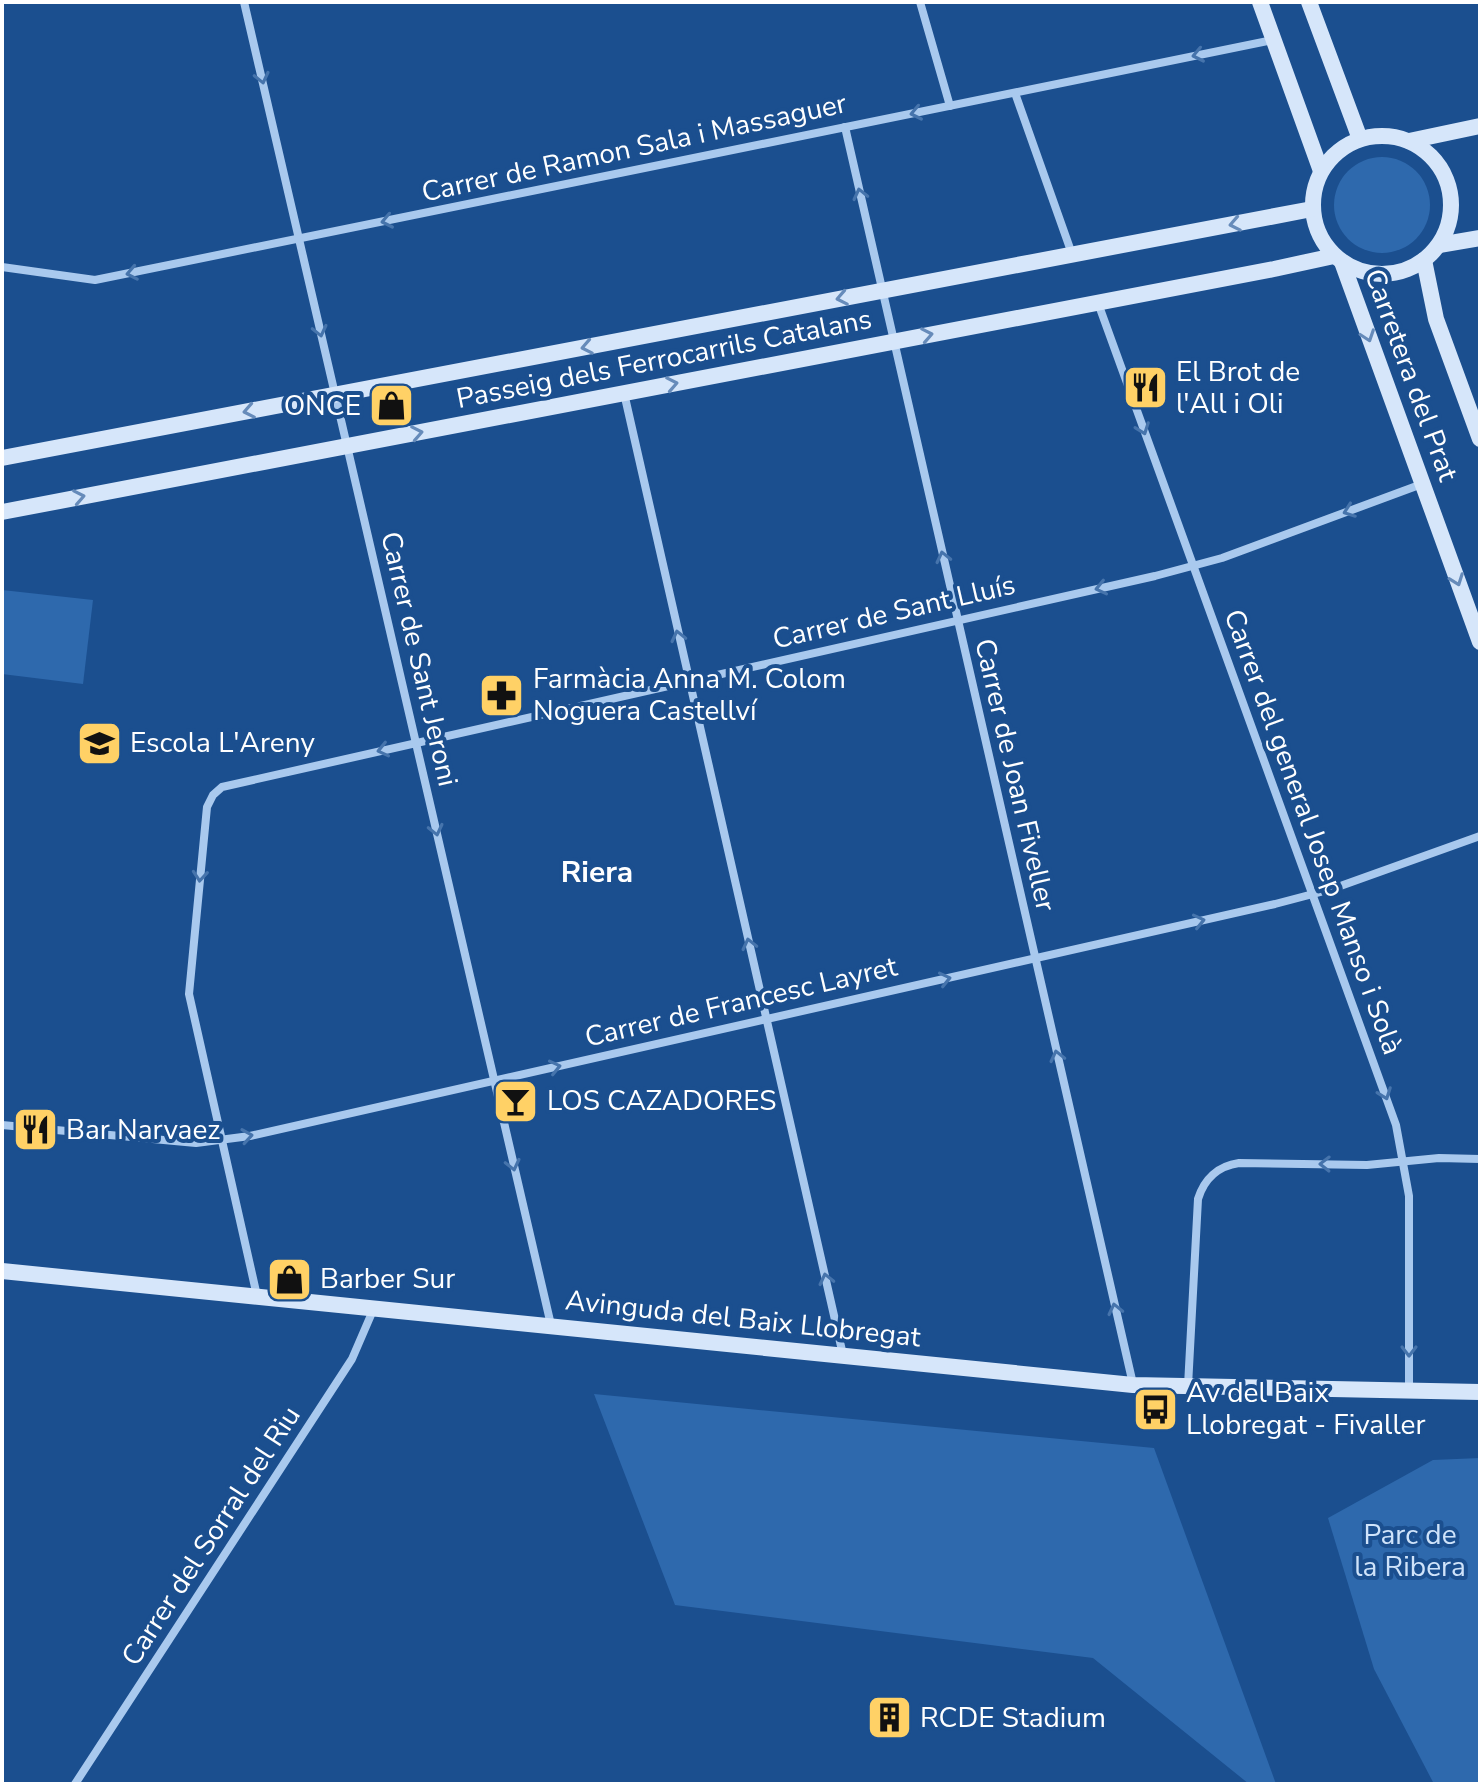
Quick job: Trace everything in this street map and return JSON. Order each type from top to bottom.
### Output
[{"type":"main road","points":[[1260,2],[1321,171]]},
{"type":"main road","points":[[1309,2],[1360,139]]},
{"type":"main road","points":[[1409,141],[1480,126]]},
{"type":"main road","points":[[1376,135],[1409,141],[1436,160],[1450,190],[1449,218],[1439,245],[1424,260],[1405,270],[1384,274],[1362,271],[1338,259],[1318,232],[1312,209],[1316,183],[1331,157],[1360,139],[1376,135]]},
{"type":"main road","name":"Passeig dels Ferrocarrils Catalans","points":[[2,458],[1312,209]]},
{"type":"main road","points":[[1439,245],[1480,238]]},
{"type":"main road","name":"Passeig dels Ferrocarrils Catalans","points":[[2,512],[1338,259]]},
{"type":"main road","name":"Carretera del Prat","points":[[1338,259],[1480,642]]},
{"type":"main road","name":"Carretera del Prat","points":[[1424,260],[1436,319],[1480,439]]},
{"type":"main road","name":"Avinguda del Baix Llobregat","points":[[2,1271],[1133,1385],[1480,1392]]},
{"type":"street","name":"Carrer de Sant Jeroni","points":[[244,2],[551,1325]]},
{"type":"street","points":[[920,2],[950,106]]},
{"type":"street","name":"Carrer de Ramon Sala i Massaguer","points":[[2,267],[95,280],[1274,40]]},
{"type":"street","points":[[1015,93],[1073,255]]},
{"type":"street","name":"Carrer de Joan Fiveller","points":[[845,127],[1133,1385]]},
{"type":"street","name":"Carrer del general Josep Manso i Solà","points":[[1098,303],[1396,1125],[1409,1196],[1409,1391]]},
{"type":"street","points":[[624,393],[843,1355]]},
{"type":"street","name":"Carrer de Sant Lluís","points":[[257,1296],[189,994],[207,807],[222,787],[1193,566],[1422,484]]},
{"type":"street","name":"Carrer de Francesc Layret","points":[[2,1125],[196,1143],[250,1136],[1312,894],[1480,836]]},
{"type":"street","points":[[1188,1386],[1198,1199],[1201,1189],[1212,1175],[1228,1164],[1239,1163],[1367,1165],[1439,1158],[1480,1159]]},
{"type":"street","name":"Carrer del Sorral del Riu","points":[[75,1784],[352,1359],[374,1307]]},
{"type":"green space","points":[[1373,157],[1391,157],[1409,165],[1422,178],[1430,196],[1427,224],[1409,245],[1391,253],[1373,253],[1355,245],[1342,232],[1334,214],[1334,196],[1342,178],[1355,165]]},
{"type":"green space","points":[[2,590],[93,600],[83,684],[2,674]]},
{"type":"green space","points":[[594,1394],[1154,1448],[1276,1784],[1249,1784],[1093,1658],[675,1605]]},
{"type":"green space","name":"Parc de la Ribera","points":[[1480,1458],[1480,1784],[1434,1784],[1374,1669],[1328,1518],[1433,1460]]},
{"type":"place","name":"El Brot de l'All i Oli","points":[[1145,388]]},
{"type":"place","name":"ONCE","points":[[392,406]]},
{"type":"place","name":"Farmàcia Anna M. Colom Noguera Castellví","points":[[502,695]]},
{"type":"place","name":"Escola L'Areny","points":[[99,743]]},
{"type":"place","name":"LOS CAZADORES","points":[[516,1101]]},
{"type":"place","name":"Bar Narvaez","points":[[35,1130]]},
{"type":"place","name":"Barber Sur","points":[[289,1279]]},
{"type":"place","name":"Av del Baix Llobregat - Fivaller","points":[[1155,1409]]},
{"type":"place","name":"RCDE Stadium","points":[[889,1718]]},
{"type":"district","name":"Riera","points":[[597,872]]}]
